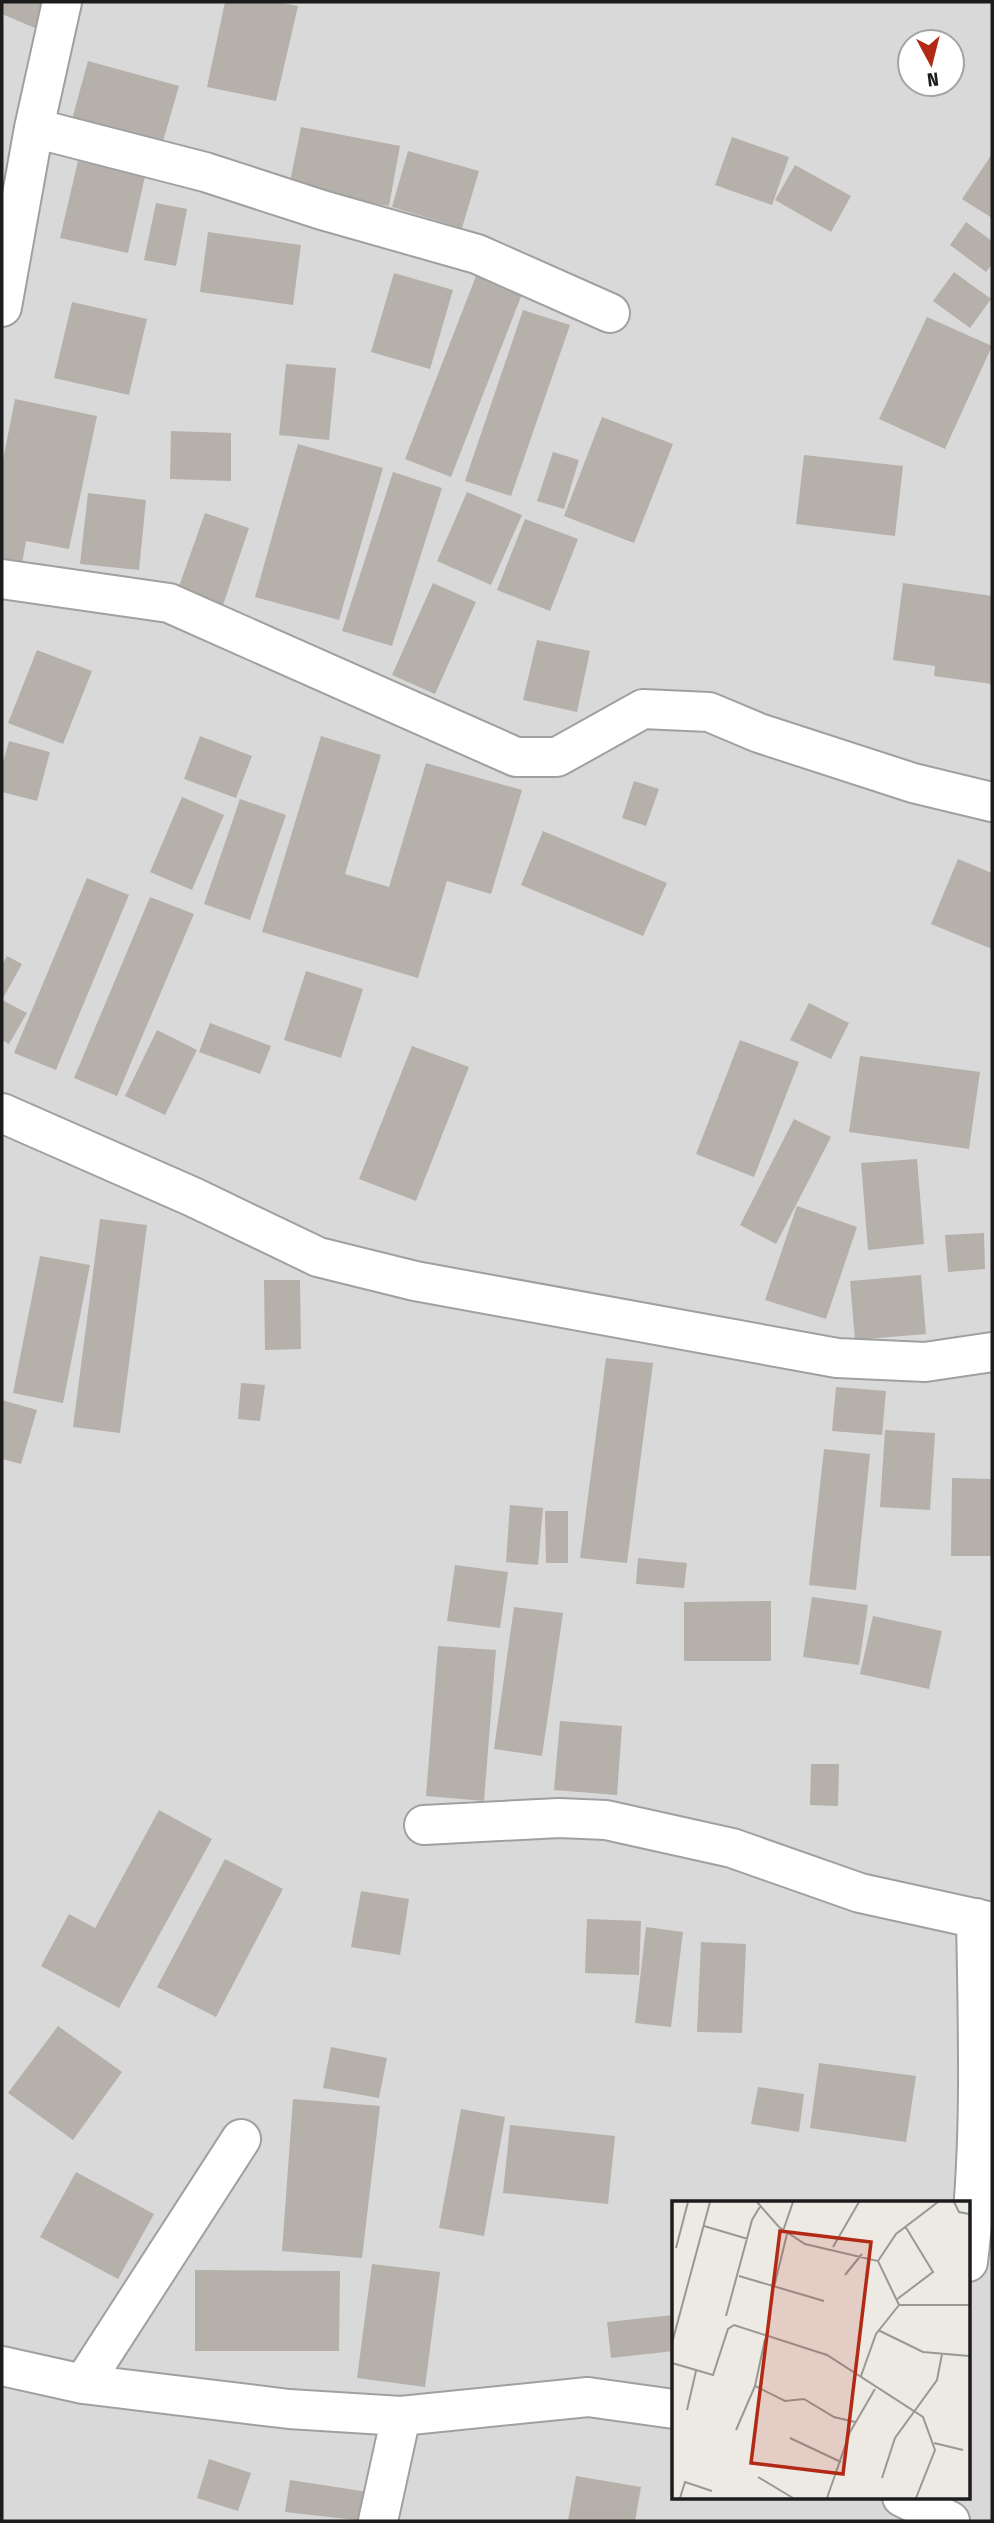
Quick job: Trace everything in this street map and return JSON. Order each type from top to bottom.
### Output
[{"type":"street","points":[[2,307],[34,128],[62,2]]},
{"type":"street","points":[[34,128],[205,172],[322,210],[477,254],[610,313]]},
{"type":"street","points":[[2,579],[169,603],[516,757],[557,757],[643,709],[709,712],[759,733],[900,779],[992,802]]},
{"type":"street","points":[[2,1113],[193,1197],[318,1257],[415,1281],[837,1358],[925,1362],[992,1352]]},
{"type":"street","points":[[424,1825],[559,1818],[606,1820],[732,1848],[860,1893],[984,1920],[977,2189],[970,2246]]},
{"type":"street","points":[[83,2384],[240,2138]]},
{"type":"street","points":[[2,2366],[83,2384],[289,2409],[401,2416],[587,2397],[672,2409]]},
{"type":"street","points":[[378,2521],[401,2416]]},
{"type":"street","points":[[909,2498],[950,2521]]},
{"type":"shaded area","points":[[2,2],[992,2],[992,2521],[2,2521]]},
{"type":"building","points":[[2,2],[47,2],[35,28],[2,14]]},
{"type":"building","points":[[225,2],[277,2],[298,6],[276,101],[207,87]]},
{"type":"building","points":[[88,61],[179,86],[161,148],[71,123]]},
{"type":"building","points":[[301,127],[400,146],[389,206],[289,187]]},
{"type":"building","points":[[732,137],[789,157],[772,205],[715,185]]},
{"type":"building","points":[[408,151],[479,171],[462,228],[392,207]]},
{"type":"building","points":[[992,154],[992,218],[962,199]]},
{"type":"building","points":[[78,161],[145,176],[128,253],[60,238]]},
{"type":"building","points":[[795,165],[851,196],[831,232],[775,200]]},
{"type":"building","points":[[156,203],[187,209],[176,266],[144,260]]},
{"type":"building","points":[[966,222],[992,241],[992,264],[986,272],[950,245]]},
{"type":"building","points":[[208,232],[301,245],[293,305],[200,292]]},
{"type":"building","points":[[954,272],[991,299],[970,328],[933,301]]},
{"type":"building","points":[[394,273],[453,290],[430,369],[371,352]]},
{"type":"building","points":[[476,276],[522,294],[451,477],[405,459]]},
{"type":"building","points":[[72,302],[147,319],[129,395],[54,378]]},
{"type":"building","points":[[523,310],[570,325],[511,496],[465,481]]},
{"type":"building","points":[[927,317],[992,346],[945,449],[879,419]]},
{"type":"building","points":[[286,364],[336,368],[329,440],[279,435]]},
{"type":"building","points":[[15,399],[97,416],[69,549],[26,541],[21,569],[2,565],[2,465]]},
{"type":"building","points":[[602,417],[673,444],[634,543],[564,516]]},
{"type":"building","points":[[171,431],[231,433],[231,481],[170,479]]},
{"type":"building","points":[[298,444],[383,468],[339,620],[255,597]]},
{"type":"building","points":[[553,452],[579,460],[564,509],[537,501]]},
{"type":"building","points":[[804,455],[903,466],[895,536],[796,524]]},
{"type":"building","points":[[393,472],[442,488],[392,646],[342,631]]},
{"type":"building","points":[[467,492],[522,515],[491,585],[437,561]]},
{"type":"building","points":[[88,493],[146,500],[139,570],[80,564]]},
{"type":"building","points":[[205,513],[249,528],[223,605],[178,589]]},
{"type":"building","points":[[525,519],[578,539],[550,611],[497,590]]},
{"type":"building","points":[[433,583],[476,602],[435,694],[392,675]]},
{"type":"building","points":[[903,583],[992,596],[992,684],[934,676],[935,666],[893,660]]},
{"type":"building","points":[[537,640],[590,651],[577,712],[523,700]]},
{"type":"building","points":[[37,650],[92,671],[63,744],[8,723]]},
{"type":"building","points":[[200,736],[252,756],[236,798],[184,779]]},
{"type":"building","points":[[321,736],[381,755],[345,874],[389,887],[426,763],[522,790],[491,894],[447,881],[418,978],[262,932]]},
{"type":"building","points":[[9,741],[50,752],[37,801],[2,792],[2,766]]},
{"type":"building","points":[[634,781],[659,789],[646,826],[622,818]]},
{"type":"building","points":[[182,797],[224,815],[192,890],[150,872]]},
{"type":"building","points":[[240,799],[286,815],[250,920],[204,904]]},
{"type":"building","points":[[543,831],[667,883],[643,936],[521,885]]},
{"type":"building","points":[[958,859],[992,873],[992,949],[931,924]]},
{"type":"building","points":[[87,878],[129,895],[56,1070],[14,1053]]},
{"type":"building","points":[[150,897],[194,914],[117,1096],[74,1078]]},
{"type":"building","points":[[7,956],[22,964],[2,1000],[2,965]]},
{"type":"building","points":[[306,971],[363,989],[341,1058],[284,1040]]},
{"type":"building","points":[[2,1000],[27,1013],[9,1044],[2,1040]]},
{"type":"building","points":[[809,1003],[849,1023],[831,1059],[790,1040]]},
{"type":"building","points":[[210,1023],[271,1046],[260,1074],[199,1052]]},
{"type":"building","points":[[157,1030],[197,1050],[165,1115],[125,1096]]},
{"type":"building","points":[[740,1040],[799,1062],[754,1177],[696,1154]]},
{"type":"building","points":[[412,1046],[469,1067],[416,1201],[359,1179]]},
{"type":"building","points":[[860,1056],[980,1072],[969,1149],[849,1132]]},
{"type":"building","points":[[794,1119],[831,1137],[776,1244],[740,1225]]},
{"type":"building","points":[[917,1159],[924,1244],[868,1250],[861,1163]]},
{"type":"building","points":[[797,1206],[857,1227],[826,1319],[765,1300]]},
{"type":"building","points":[[100,1219],[147,1225],[120,1433],[73,1427]]},
{"type":"building","points":[[984,1233],[985,1269],[948,1272],[945,1235]]},
{"type":"building","points":[[40,1256],[90,1265],[63,1403],[13,1393]]},
{"type":"building","points":[[921,1275],[926,1334],[855,1340],[850,1281]]},
{"type":"building","points":[[264,1280],[300,1280],[301,1349],[265,1350]]},
{"type":"building","points":[[606,1358],[653,1363],[627,1563],[580,1558]]},
{"type":"building","points":[[241,1383],[265,1385],[260,1421],[238,1419]]},
{"type":"building","points":[[836,1387],[886,1391],[882,1435],[832,1431]]},
{"type":"building","points":[[2,1400],[37,1410],[21,1464],[2,1459]]},
{"type":"building","points":[[885,1430],[935,1433],[930,1510],[880,1507]]},
{"type":"building","points":[[824,1449],[870,1454],[856,1590],[809,1585]]},
{"type":"building","points":[[952,1478],[992,1479],[992,1556],[951,1556]]},
{"type":"building","points":[[510,1505],[543,1508],[538,1565],[506,1562]]},
{"type":"building","points":[[545,1511],[568,1511],[568,1563],[546,1563]]},
{"type":"building","points":[[638,1558],[687,1563],[684,1588],[636,1584]]},
{"type":"building","points":[[455,1565],[508,1572],[500,1628],[447,1621]]},
{"type":"building","points":[[812,1597],[868,1605],[859,1665],[803,1657]]},
{"type":"building","points":[[771,1601],[771,1661],[684,1661],[684,1602]]},
{"type":"building","points":[[514,1607],[563,1613],[542,1756],[494,1749]]},
{"type":"building","points":[[873,1616],[942,1631],[929,1689],[860,1674]]},
{"type":"building","points":[[438,1646],[496,1650],[484,1801],[426,1796]]},
{"type":"building","points":[[560,1721],[622,1726],[617,1795],[554,1790]]},
{"type":"building","points":[[811,1764],[839,1764],[838,1806],[810,1805]]},
{"type":"building","points":[[159,1810],[212,1839],[119,2008],[41,1966],[69,1914],[95,1928]]},
{"type":"building","points":[[225,1859],[283,1889],[216,2017],[157,1987]]},
{"type":"building","points":[[361,1891],[409,1899],[400,1955],[351,1947]]},
{"type":"building","points":[[587,1919],[641,1921],[639,1975],[585,1973]]},
{"type":"building","points":[[646,1927],[683,1932],[671,2027],[635,2023]]},
{"type":"building","points":[[701,1942],[746,1944],[742,2033],[697,2032]]},
{"type":"building","points":[[58,2026],[122,2072],[73,2140],[8,2093]]},
{"type":"building","points":[[331,2047],[387,2058],[379,2098],[323,2088]]},
{"type":"building","points":[[819,2063],[916,2076],[906,2142],[810,2128]]},
{"type":"building","points":[[758,2087],[804,2094],[799,2132],[751,2124]]},
{"type":"building","points":[[293,2099],[380,2106],[362,2258],[282,2251]]},
{"type":"building","points":[[461,2109],[505,2117],[484,2236],[439,2228]]},
{"type":"building","points":[[510,2125],[615,2136],[608,2204],[503,2193]]},
{"type":"building","points":[[76,2172],[154,2214],[118,2279],[40,2237]]},
{"type":"building","points":[[372,2264],[440,2272],[425,2387],[357,2378]]},
{"type":"building","points":[[195,2270],[340,2271],[339,2351],[195,2351]]},
{"type":"building","points":[[672,2315],[672,2351],[611,2358],[607,2322]]},
{"type":"building","points":[[209,2459],[251,2473],[238,2511],[197,2498]]},
{"type":"building","points":[[576,2476],[641,2487],[635,2521],[568,2521]]},
{"type":"building","points":[[290,2480],[368,2492],[364,2521],[285,2512]]}]
